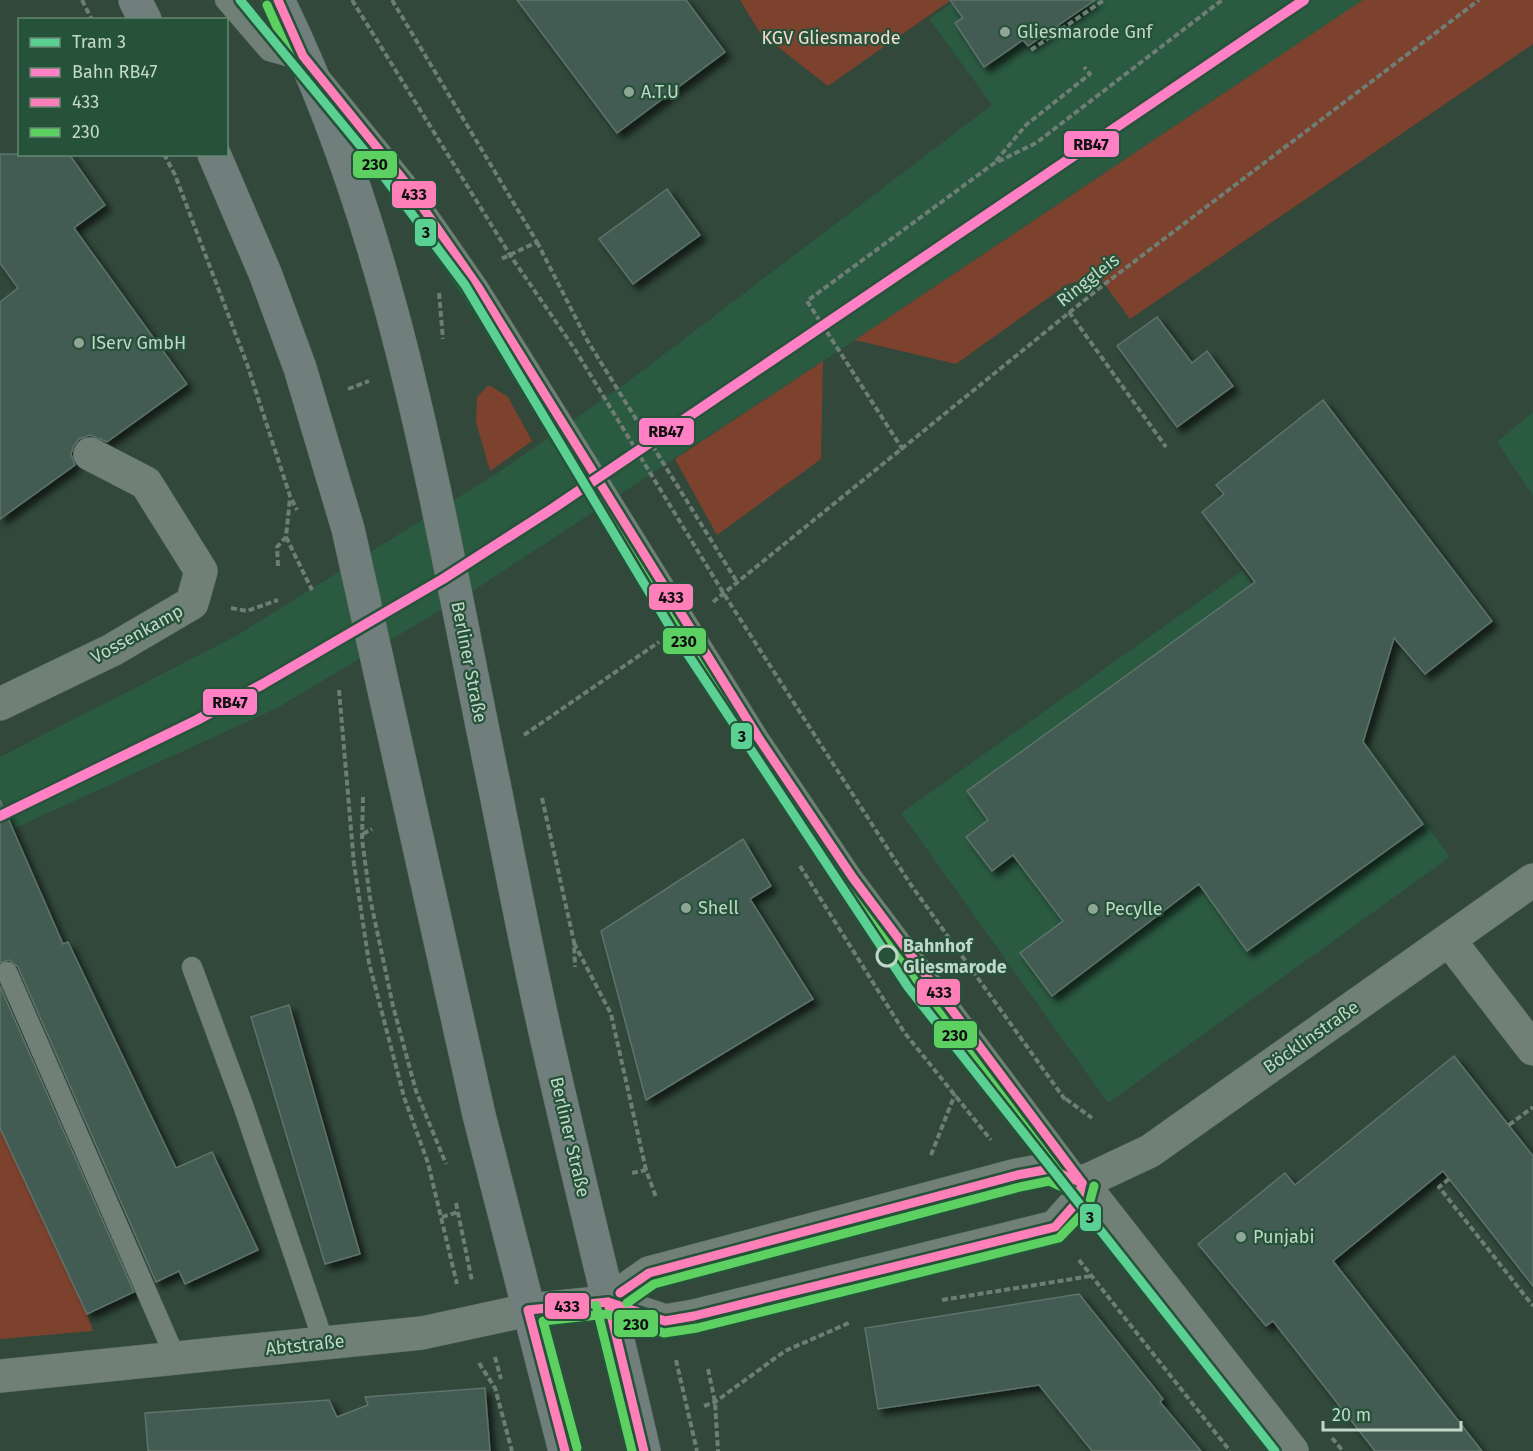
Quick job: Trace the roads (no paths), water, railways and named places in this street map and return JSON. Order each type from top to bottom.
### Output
[{"type":"main road","points":[[135,0],[144,18]]},
{"type":"main road","name":"Berliner Straße","points":[[278,0],[303,56],[346,168],[407,364],[432,474],[542,1017],[644,1451]]},
{"type":"main road","points":[[215,156],[265,273],[313,405],[348,530],[479,1115],[566,1451]]},
{"type":"street","name":"Vossenkamp","points":[[0,704],[112,650],[192,603],[201,571],[146,483],[90,454]]},
{"type":"street","name":"Böcklinstraße","points":[[1082,1183],[1150,1151],[1533,880]]},
{"type":"street","points":[[1449,940],[1533,1049]]},
{"type":"street","name":"Abtstraße","points":[[0,1376],[422,1332],[528,1310],[608,1302],[665,1321],[1055,1227],[1078,1201],[1082,1183],[1050,1169],[1017,1176],[649,1273],[608,1302]]},
{"type":"street","points":[[1082,1183],[1292,1451]]},
{"type":"lane","points":[[225,0],[269,51],[287,56],[303,56],[405,182],[478,287],[746,718],[853,878],[1082,1183]]},
{"type":"lane","points":[[192,967],[247,1116],[324,1343]]},
{"type":"lane","points":[[7,972],[176,1359]]},
{"type":"tram line","name":"3","points":[[240,0],[367,154],[465,285],[673,632],[908,987],[1275,1451]]},
{"type":"rail line","name":"RB47","points":[[0,816],[197,720],[443,579],[555,507],[1304,0]]},
{"type":"place","name":"Gliesmarode Gnf","points":[[1005,32]]},
{"type":"place","name":"A.T.U","points":[[629,92]]},
{"type":"place","name":"IServ GmbH","points":[[79,343]]},
{"type":"place","name":"Shell","points":[[686,908]]},
{"type":"place","name":"Pecylle","points":[[1093,909]]},
{"type":"place","name":"Bahnhof Gliesmarode","points":[[887,956]]},
{"type":"place","name":"Punjabi","points":[[1241,1237]]},
{"type":"park label","name":"KGV Gliesmarode","points":[[831,38]]}]
